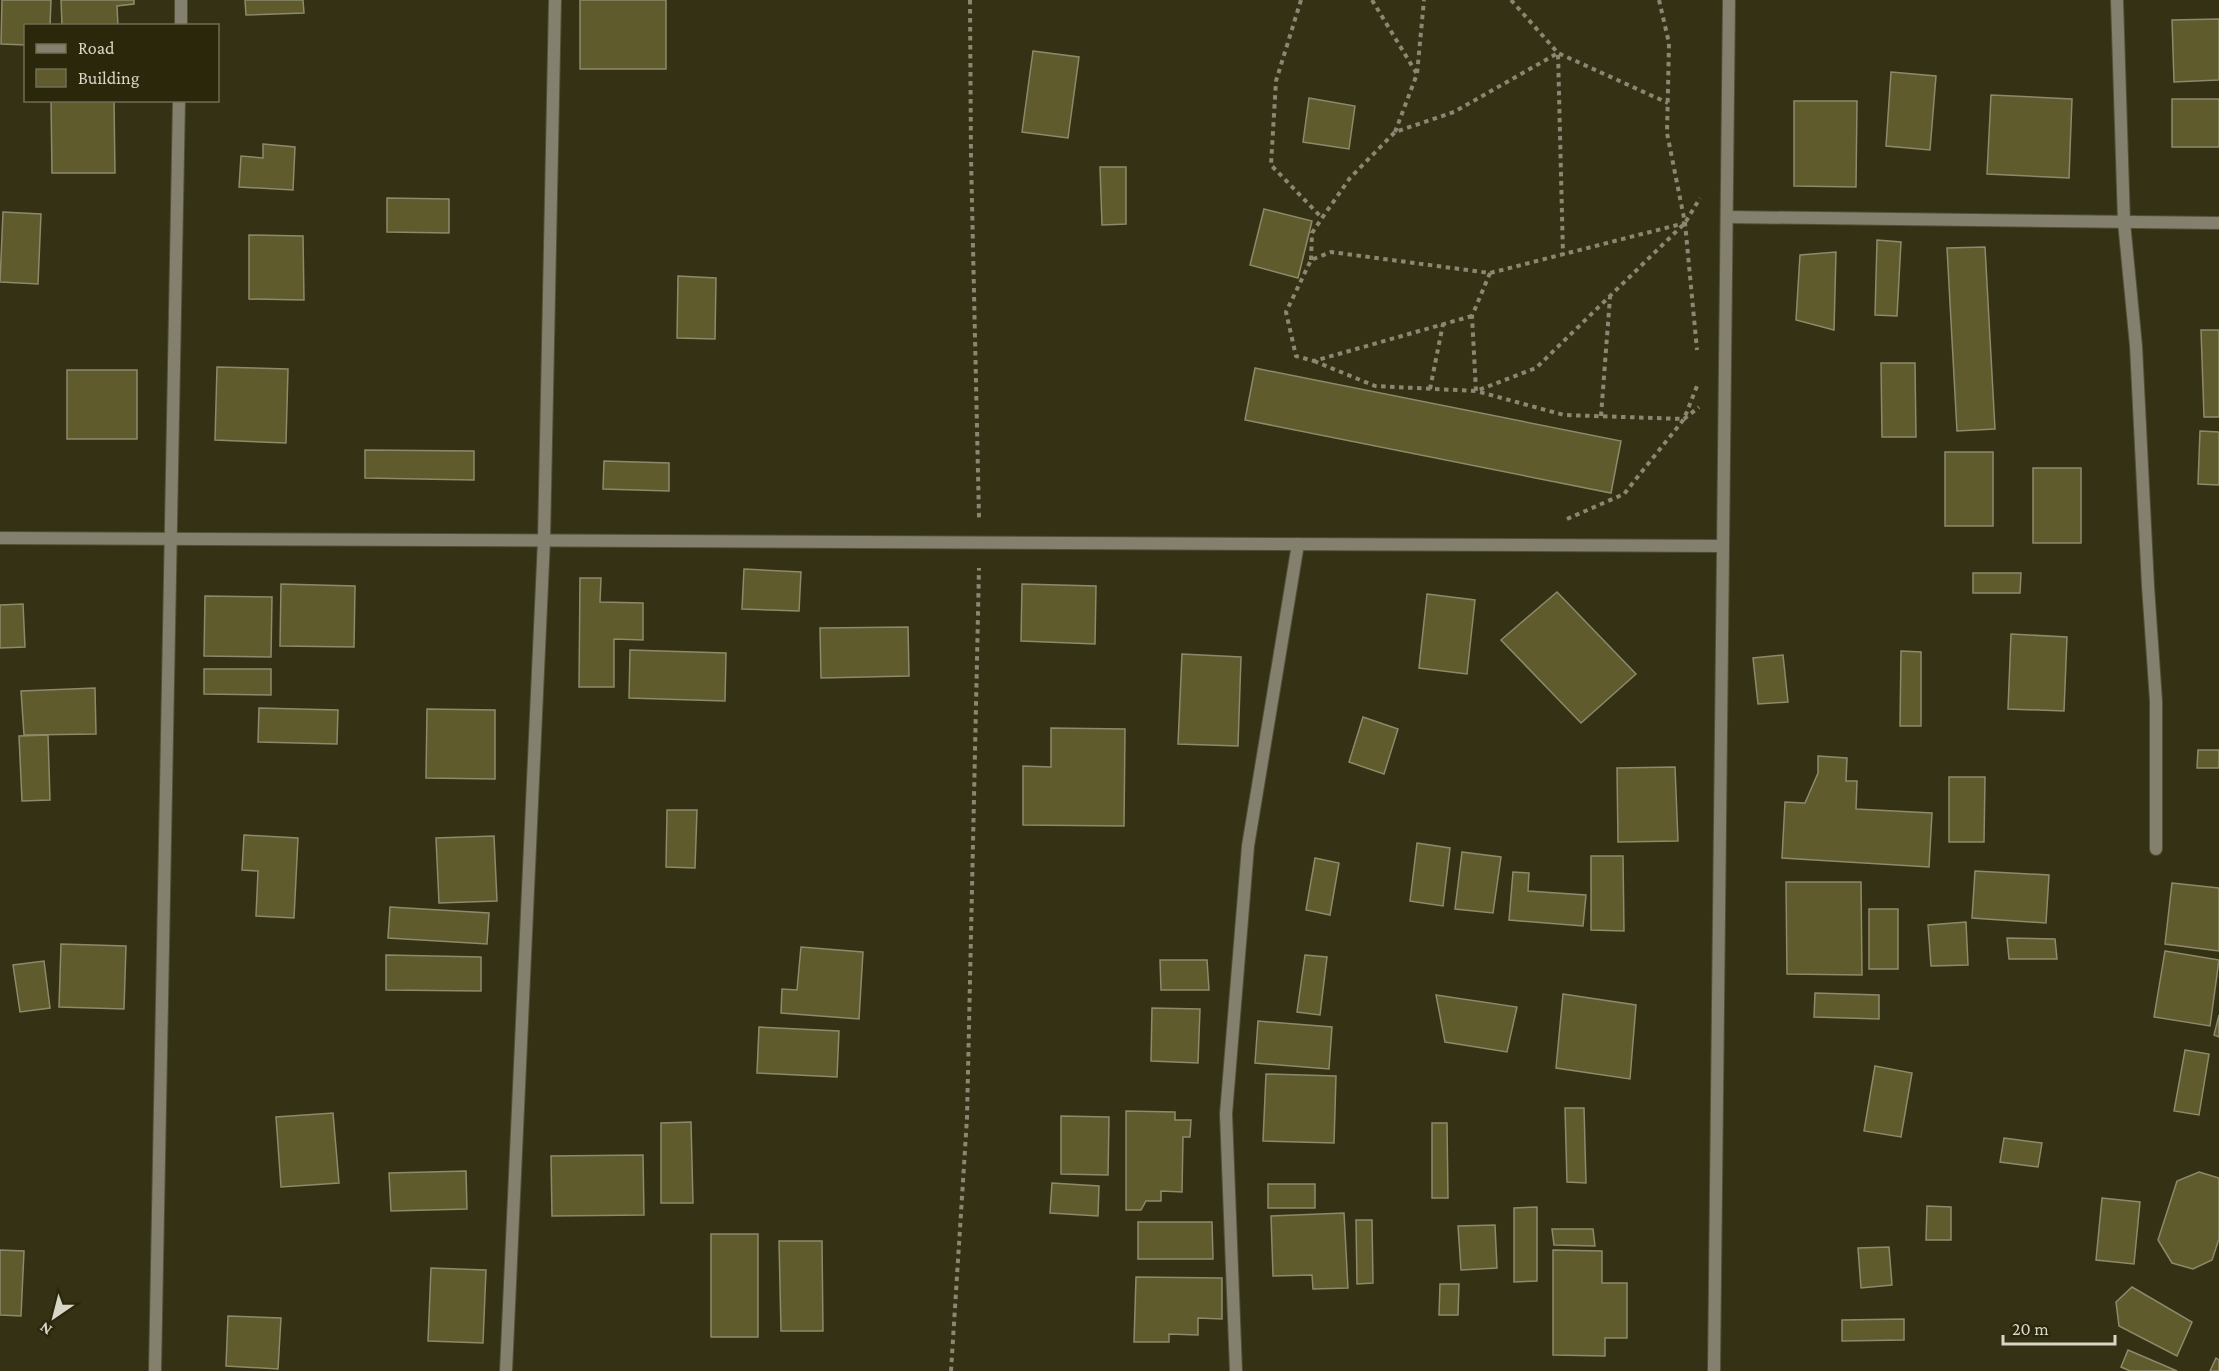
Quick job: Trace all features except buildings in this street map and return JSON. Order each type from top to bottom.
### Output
[{"type":"street","points":[[181,0],[181,24]]},
{"type":"street","points":[[506,1371],[544,540],[555,0]]},
{"type":"street","points":[[1714,1371],[1729,0]]},
{"type":"street","points":[[2117,0],[2124,222],[2136,346],[2156,701],[2156,849]]},
{"type":"street","points":[[154,1371],[179,102]]},
{"type":"street","points":[[1727,217],[2219,223]]},
{"type":"street","points":[[0,538],[1723,546]]},
{"type":"street","points":[[1236,1371],[1226,1114],[1248,846],[1298,544]]},
{"type":"path","points":[[951,1371],[967,1118],[980,542],[971,157],[970,0]]},
{"type":"path","points":[[1301,0],[1276,81],[1271,165],[1322,218]]},
{"type":"path","points":[[1372,0],[1417,74]]},
{"type":"path","points":[[1424,0],[1417,74],[1395,132],[1350,178],[1312,232],[1311,260],[1286,312],[1296,356],[1375,386],[1476,391],[1564,415],[1684,419]]},
{"type":"path","points":[[1511,0],[1558,53],[1668,103]]},
{"type":"path","points":[[1659,0],[1669,43],[1667,134],[1685,223],[1698,357]]},
{"type":"path","points":[[1395,132],[1454,112],[1558,53]]},
{"type":"path","points":[[1558,53],[1563,255]]},
{"type":"path","points":[[1311,260],[1331,252],[1490,273],[1685,223]]},
{"type":"path","points":[[1476,391],[1536,368],[1685,223]]},
{"type":"path","points":[[1476,391],[1472,316],[1490,273]]},
{"type":"path","points":[[1601,416],[1611,296]]},
{"type":"path","points":[[1314,361],[1472,316]]},
{"type":"path","points":[[1430,389],[1443,324]]},
{"type":"path","points":[[1684,419],[1700,380]]},
{"type":"path","points":[[1560,522],[1624,494],[1684,419],[1725,386]]}]
